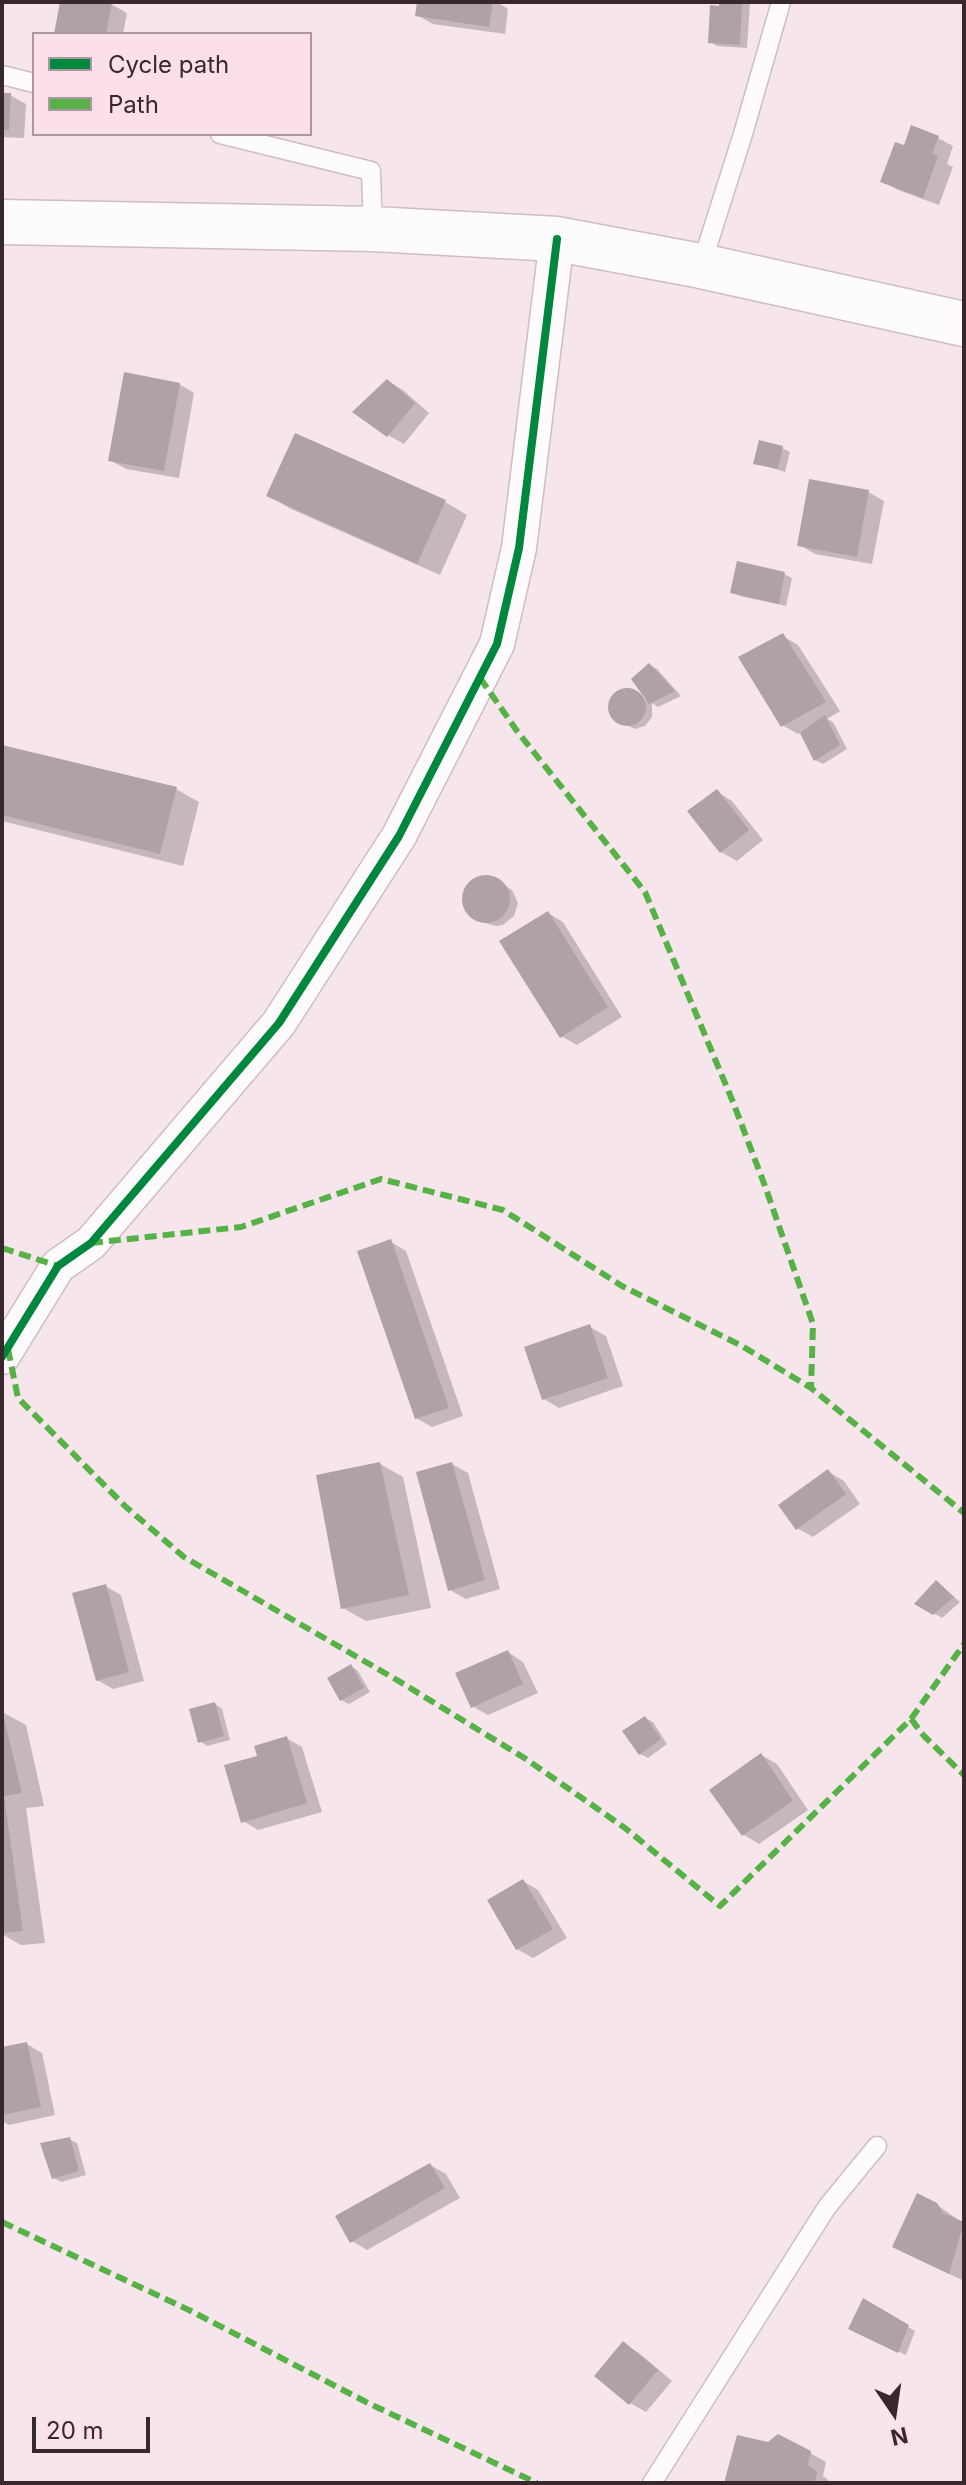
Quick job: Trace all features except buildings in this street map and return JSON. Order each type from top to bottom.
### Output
[{"type":"main road","points":[[2,222],[373,229],[557,239],[701,266],[964,324]]},
{"type":"street","points":[[2,1357],[58,1266],[91,1243],[279,1023],[399,836],[497,644],[519,548],[557,239]]},
{"type":"lane","points":[[701,266],[781,2]]},
{"type":"lane","points":[[2,75],[32,82]]},
{"type":"lane","points":[[228,136],[371,171],[373,229]]},
{"type":"lane","points":[[652,2483],[827,2207],[877,2146]]},
{"type":"marked path","points":[[480,678],[517,731],[645,892],[733,1102],[813,1324],[811,1388]]},
{"type":"marked path","points":[[91,1243],[241,1227],[381,1179],[503,1210],[622,1286],[742,1346],[811,1388],[964,1513]]},
{"type":"marked path","points":[[2,1248],[58,1266]]},
{"type":"marked path","points":[[8,1349],[18,1398],[126,1507],[184,1557],[397,1680],[526,1759],[625,1828],[720,1906],[911,1719],[964,1775]]},
{"type":"marked path","points":[[911,1719],[964,1644]]},
{"type":"marked path","points":[[2,2222],[191,2311],[368,2403],[537,2483]]},
{"type":"cycle path","points":[[2,1357],[58,1266],[91,1243],[279,1023],[399,836],[497,644],[519,548],[557,239]]}]
